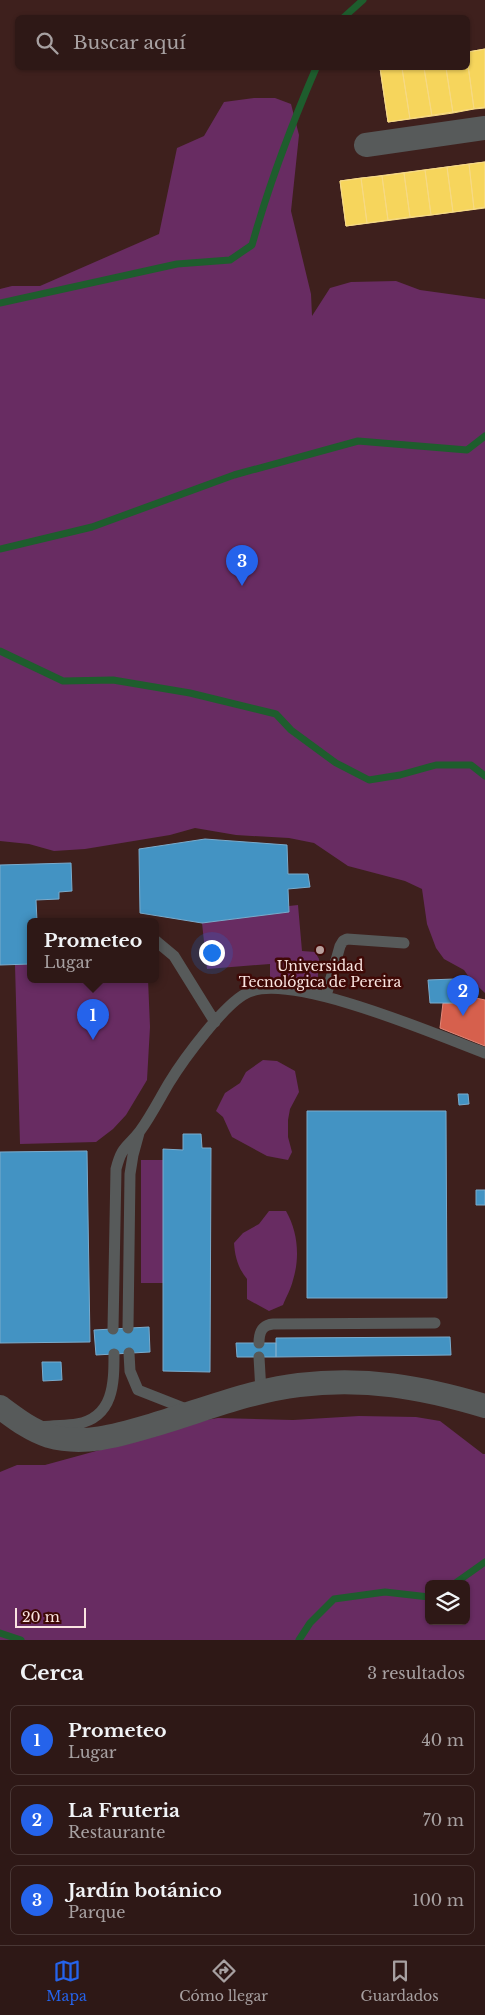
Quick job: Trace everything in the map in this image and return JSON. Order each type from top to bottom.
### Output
[{"type":"street","points":[[366,145],[485,128]]},
{"type":"street","points":[[0,1407],[31,1428],[48,1436],[84,1440],[127,1432],[196,1413],[261,1392],[299,1385],[362,1382],[440,1392],[485,1406]]},
{"type":"lane","points":[[326,996],[343,941],[347,939],[404,943]]},
{"type":"lane","points":[[159,944],[174,956],[215,1022]]},
{"type":"lane","points":[[113,1328],[116,1169],[119,1154],[139,1132],[175,1073],[215,1022],[243,994],[261,988],[284,989],[326,996],[485,1053]]},
{"type":"lane","points":[[128,1328],[130,1174],[139,1132]]},
{"type":"lane","points":[[259,1343],[260,1332],[267,1324],[435,1323]]},
{"type":"lane","points":[[129,1353],[130,1371],[138,1390],[196,1413]]},
{"type":"lane","points":[[31,1428],[76,1424],[85,1422],[97,1414],[106,1405],[112,1393],[114,1354]]},
{"type":"lane","points":[[259,1357],[261,1392]]},
{"type":"shaded area","points":[[254,98],[275,98],[291,104],[299,135],[291,211],[311,294],[312,316],[330,288],[351,282],[396,281],[420,290],[485,299],[485,993],[471,980],[464,970],[444,959],[436,948],[427,924],[422,889],[405,881],[348,866],[314,843],[289,838],[236,835],[195,828],[170,835],[85,849],[54,851],[29,844],[0,841],[0,289],[12,286],[40,286],[159,234],[177,148],[204,136],[224,102]]},
{"type":"shaded area","points":[[298,905],[302,951],[315,952],[319,959],[317,990],[270,986],[270,964],[207,969],[202,923],[289,912],[289,906]]},
{"type":"shaded area","points":[[27,964],[27,983],[148,983],[150,1027],[147,1080],[126,1115],[113,1129],[96,1142],[20,1144],[15,965]]},
{"type":"shaded area","points":[[263,1060],[277,1061],[295,1071],[299,1092],[290,1109],[288,1120],[288,1137],[292,1152],[288,1160],[267,1156],[232,1137],[223,1117],[216,1111],[225,1093],[240,1083],[246,1072]]},
{"type":"shaded area","points":[[141,1160],[163,1160],[163,1283],[141,1283]]},
{"type":"shaded area","points":[[269,1211],[286,1211],[293,1227],[297,1245],[297,1262],[292,1283],[283,1305],[269,1311],[247,1299],[247,1279],[241,1271],[234,1243],[243,1233],[259,1224]]},
{"type":"shaded area","points":[[359,1416],[416,1417],[440,1421],[485,1454],[485,1640],[0,1640],[0,1472],[17,1465],[45,1465],[107,1448],[169,1426],[218,1418],[293,1420]]},
{"type":"building: Viviendas","points":[[485,49],[485,108],[474,109],[469,70],[470,52]]},
{"type":"building: Viviendas","points":[[485,49],[485,107],[388,122],[380,70],[470,70],[470,52]]},
{"type":"building: Viviendas","points":[[380,70],[402,70],[410,119],[388,122]]},
{"type":"building: Viviendas","points":[[402,70],[424,70],[432,116],[410,119]]},
{"type":"building: Viviendas","points":[[424,70],[446,70],[453,113],[432,116]]},
{"type":"building: Viviendas","points":[[446,70],[469,70],[474,109],[453,113]]},
{"type":"building: Viviendas","points":[[485,162],[485,207],[474,209],[469,164]]},
{"type":"building: Viviendas","points":[[485,162],[485,208],[346,226],[340,181]]},
{"type":"building: Viviendas","points":[[469,164],[474,209],[453,212],[447,167]]},
{"type":"building: Viviendas","points":[[447,167],[453,212],[431,215],[425,170]]},
{"type":"building: Viviendas","points":[[425,170],[431,215],[410,217],[404,173]]},
{"type":"building: Viviendas","points":[[404,173],[410,217],[388,220],[382,176]]},
{"type":"building: Viviendas","points":[[382,176],[388,220],[367,223],[361,178]]},
{"type":"building: Viviendas","points":[[361,178],[367,223],[346,226],[340,181]]},
{"type":"building: Comercios","points":[[462,995],[485,1000],[485,1046],[440,1028],[443,1003],[459,1003]]},
{"type":"building: Escuelas","points":[[205,839],[287,845],[288,874],[308,874],[310,887],[288,889],[289,912],[202,923],[140,913],[139,849]]},
{"type":"building: Escuelas","points":[[71,863],[72,891],[59,892],[59,899],[36,900],[37,918],[27,918],[27,964],[0,965],[0,865]]},
{"type":"building: Escuelas","points":[[454,979],[462,995],[459,1003],[430,1003],[428,980]]},
{"type":"building: Escuelas","points":[[458,1094],[468,1094],[469,1104],[459,1105]]},
{"type":"building: Escuelas","points":[[307,1111],[446,1111],[447,1298],[307,1298]]},
{"type":"building: Escuelas","points":[[183,1134],[201,1134],[202,1148],[211,1148],[210,1372],[163,1371],[163,1149],[183,1150]]},
{"type":"building: Escuelas","points":[[87,1151],[90,1342],[0,1343],[0,1152]]},
{"type":"building: Escuelas","points":[[476,1190],[485,1190],[485,1205],[476,1205]]},
{"type":"building: Escuelas","points":[[149,1327],[150,1352],[96,1355],[94,1330]]},
{"type":"building: Escuelas","points":[[450,1337],[451,1355],[276,1357],[276,1338]]},
{"type":"building: Escuelas","points":[[236,1343],[276,1343],[276,1357],[237,1357]]},
{"type":"building: Escuelas","points":[[42,1362],[61,1362],[62,1380],[43,1381]]},
{"type":"waterway","points":[[346,15],[363,0]]},
{"type":"waterway","points":[[0,303],[177,264],[230,260],[252,245],[281,155],[315,70]]},
{"type":"waterway","points":[[0,549],[92,527],[234,475],[358,441],[467,450],[485,436]]},
{"type":"waterway","points":[[0,651],[63,681],[113,680],[190,693],[276,714],[291,730],[336,763],[369,780],[400,775],[436,765],[471,765],[485,776]]},
{"type":"waterway","points":[[460,1580],[485,1562]]},
{"type":"waterway","points":[[299,1640],[310,1623],[334,1599],[385,1592],[425,1597]]},
{"type":"waterway","points":[[0,1633],[21,1640]]},
{"type":"place","name":"Jardín botánico","points":[[242,586]]},
{"type":"place","name":"Universidad Tecnológica de Pereira","points":[[320,950]]},
{"type":"place","name":"La Fruteria","points":[[463,1016]]},
{"type":"place","name":"Prometeo","points":[[93,1040]]}]
